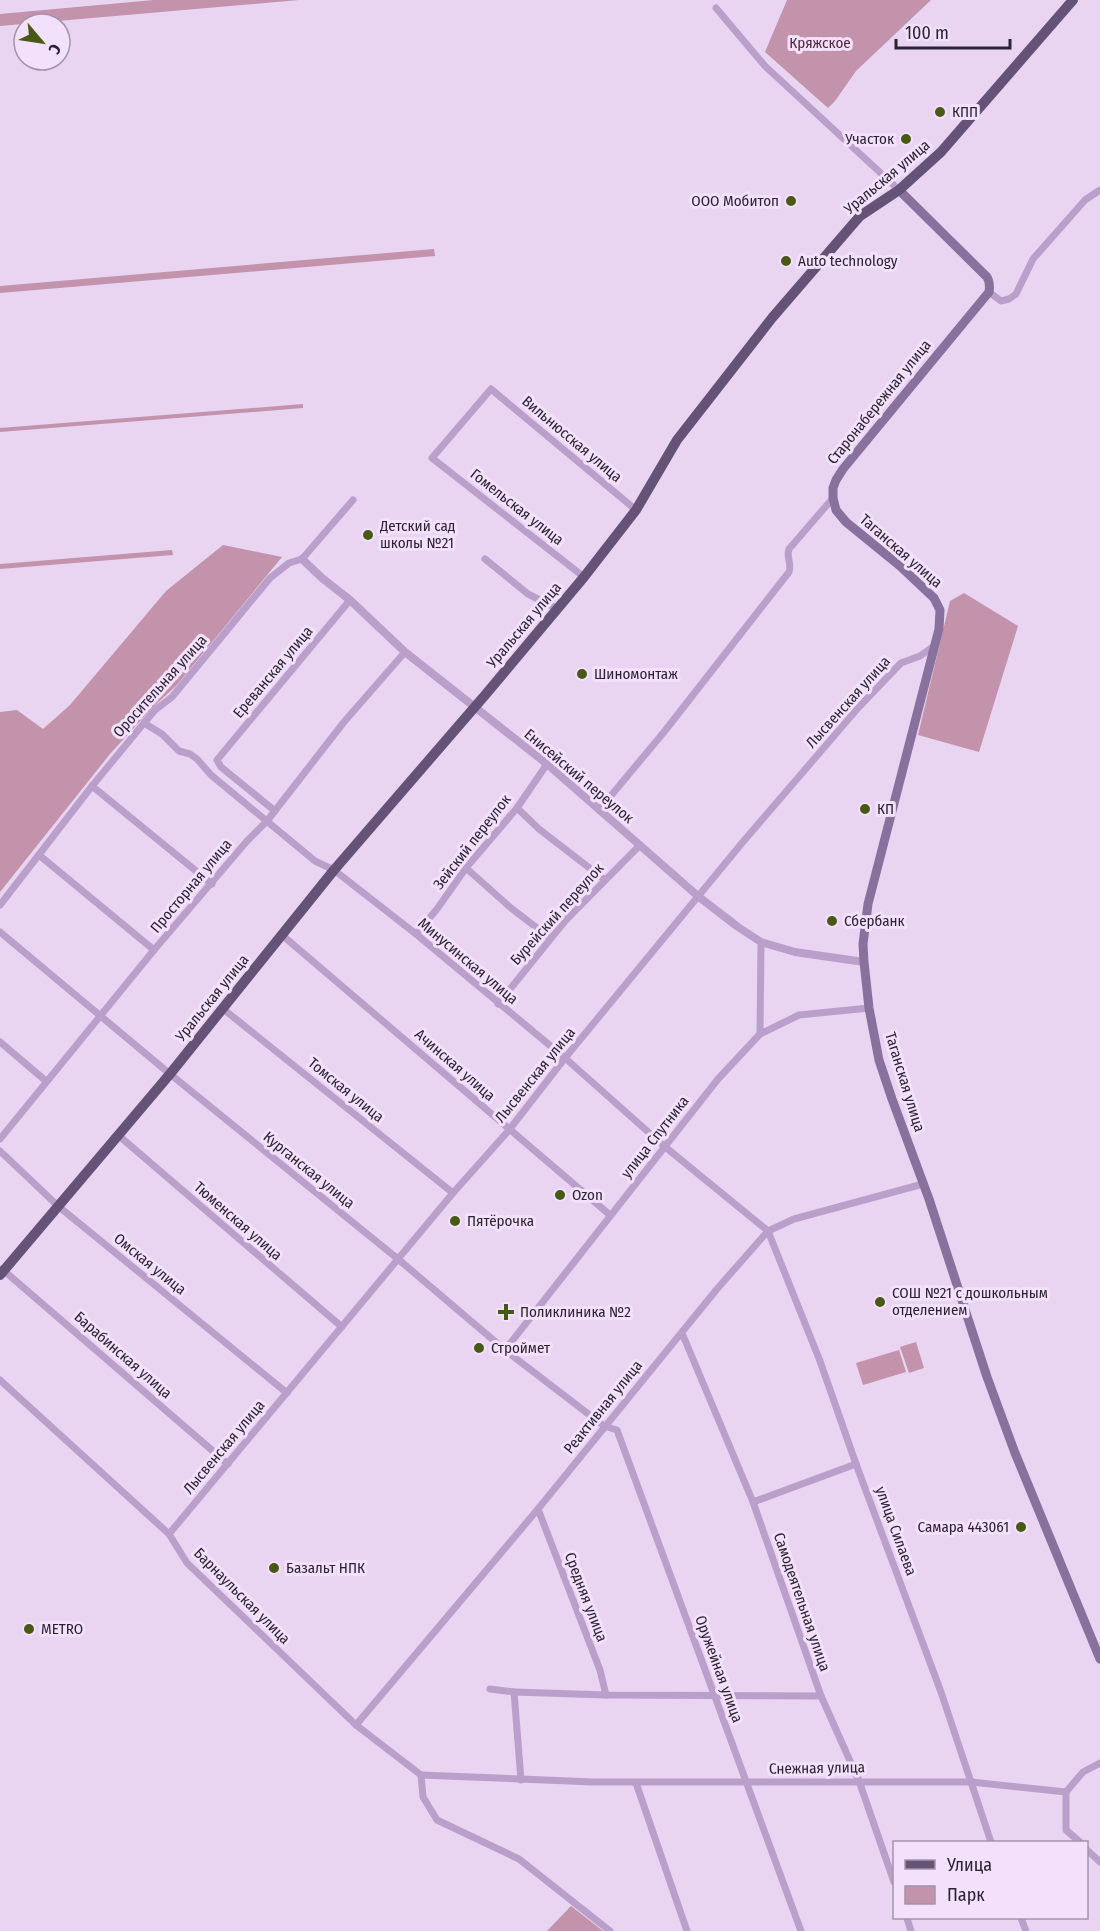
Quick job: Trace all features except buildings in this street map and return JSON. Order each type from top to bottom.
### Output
[{"type":"main road","name":"Уральская улица","points":[[1,1271],[170,1074],[334,870],[584,577],[636,510],[676,440],[772,318],[860,216],[899,190],[956,137],[1073,0]]},
{"type":"main road","points":[[899,190],[987,277],[990,282],[989,292]]},
{"type":"main road","name":"Старонабережная улица","points":[[833,498],[836,480],[843,470],[989,292]]},
{"type":"main road","name":"Таганская улица","points":[[833,498],[836,510],[846,522],[900,566],[934,598],[940,610],[939,629],[868,904],[863,944],[864,962],[869,1008],[879,1060],[987,1377],[1011,1442],[1100,1659]]},
{"type":"street","points":[[716,8],[765,66],[899,190]]},
{"type":"street","points":[[989,292],[1001,301],[1016,294],[1033,259],[1085,200],[1100,189]]},
{"type":"street","name":"Вильнюсская улица","points":[[432,458],[490,389],[636,510]]},
{"type":"street","name":"Гомельская улица","points":[[432,458],[584,577]]},
{"type":"street","name":"Старонабережная улица","points":[[599,810],[664,732],[789,572],[791,568],[789,549],[833,498]]},
{"type":"street","name":"Оросительная улица","points":[[0,904],[144,723],[155,710],[172,697],[270,578],[289,562],[302,559],[353,500]]},
{"type":"street","name":"Енисейский переулок","points":[[302,559],[405,652],[547,764],[699,897],[760,942],[795,952],[864,962]]},
{"type":"street","points":[[485,559],[528,594],[558,609]]},
{"type":"street","name":"Ереванская улица","points":[[275,811],[221,767],[217,760],[350,600]]},
{"type":"street","name":"Лысвенская улица","points":[[169,1534],[453,1193],[509,1130],[565,1058],[750,834],[891,672],[901,663],[920,656],[934,646]]},
{"type":"street","name":"Просторная улица","points":[[0,1139],[154,950],[247,841],[267,821],[344,722],[405,652]]},
{"type":"street","name":"Минусинская улица","points":[[144,723],[162,734],[179,750],[197,759],[211,775],[315,861],[334,870],[416,934],[768,1232]]},
{"type":"street","name":"Зейский переулок","points":[[416,934],[466,868],[518,808],[547,764]]},
{"type":"street","points":[[92,786],[212,884]]},
{"type":"street","points":[[518,808],[539,829],[605,879]]},
{"type":"street","name":"Бурейский переулок","points":[[498,1004],[550,938],[639,845]]},
{"type":"street","points":[[39,855],[154,950]]},
{"type":"street","points":[[466,868],[511,908],[550,938]]},
{"type":"street","name":"Курганская улица","points":[[0,932],[398,1259],[505,1350],[604,1426]]},
{"type":"street","name":"Ачинская улица","points":[[282,935],[610,1215]]},
{"type":"street","points":[[760,942],[760,1034]]},
{"type":"street","name":"Томская улица","points":[[222,1008],[453,1193]]},
{"type":"street","name":"улица Спутника","points":[[505,1350],[718,1079],[760,1034],[799,1015],[869,1008]]},
{"type":"street","points":[[0,1042],[46,1081]]},
{"type":"street","name":"Тюменская улица","points":[[118,1135],[342,1327]]},
{"type":"street","name":"Омская улица","points":[[0,1151],[58,1206],[287,1393]]},
{"type":"street","name":"Реактивная улица","points":[[356,1725],[538,1509],[717,1289],[768,1232],[794,1219],[923,1184]]},
{"type":"street","name":"улица Силаева","points":[[768,1232],[820,1360],[941,1692],[991,1841]]},
{"type":"street","name":"Барабинская улица","points":[[1,1271],[228,1464]]},
{"type":"street","name":"Самодеятельная улица","points":[[682,1333],[753,1502],[821,1696],[859,1781],[893,1879]]},
{"type":"street","name":"Барнаульская улица","points":[[0,1380],[169,1534],[187,1563],[356,1725],[421,1775]]},
{"type":"street","name":"Оружейная улица","points":[[604,1426],[617,1430],[801,1931]]},
{"type":"street","points":[[753,1502],[856,1464]]},
{"type":"street","name":"Средняя улица","points":[[538,1509],[600,1670],[606,1695]]},
{"type":"street","points":[[490,1689],[606,1695],[821,1696]]},
{"type":"street","points":[[514,1692],[521,1780]]},
{"type":"street","points":[[1079,1841],[1066,1830],[1066,1792],[1083,1772],[1100,1763]]},
{"type":"street","points":[[421,1775],[423,1797],[437,1820],[519,1859],[610,1931]]},
{"type":"street","name":"Снежная улица","points":[[421,1775],[636,1783],[971,1782],[1066,1792]]},
{"type":"street","points":[[636,1783],[687,1931]]},
{"type":"street","points":[[1088,1851],[1100,1862]]},
{"type":"green space","points":[[154,0],[299,0],[72,20],[72,12],[22,12]]},
{"type":"green space","name":"Кряжское","points":[[787,0],[931,0],[856,71],[828,108],[765,52]]},
{"type":"green space","points":[[12,13],[12,25],[0,26],[0,14]]},
{"type":"green space","points":[[434,249],[435,256],[0,293],[0,286]]},
{"type":"green space","points":[[303,404],[303,408],[0,432],[0,428]]},
{"type":"green space","points":[[223,545],[282,557],[176,686],[152,708],[110,754],[0,892],[0,712],[17,710],[43,729],[70,705],[166,591]]},
{"type":"green space","points":[[172,550],[173,555],[0,569],[0,564]]},
{"type":"green space","points":[[964,593],[1018,626],[979,752],[918,735],[950,601]]},
{"type":"green space","points":[[916,1342],[924,1368],[909,1373],[900,1347]]},
{"type":"green space","points":[[899,1350],[906,1372],[863,1385],[856,1363]]},
{"type":"green space","points":[[571,1906],[603,1931],[547,1931]]},
{"type":"place","name":"КПП","points":[[940,112]]},
{"type":"place","name":"Участок","points":[[906,139]]},
{"type":"place","name":"ООО Мобитоп","points":[[791,201]]},
{"type":"place","name":"Auto technology","points":[[786,261]]},
{"type":"place","name":"Детский сад школы №21","points":[[368,535]]},
{"type":"place","name":"Шиномонтаж","points":[[582,674]]},
{"type":"place","name":"КП","points":[[865,809]]},
{"type":"place","name":"Сбербанк","points":[[832,921]]},
{"type":"place","name":"Ozon","points":[[560,1195]]},
{"type":"place","name":"Пятёрочка","points":[[455,1221]]},
{"type":"place","name":"СОШ №21 с дошкольным отделением","points":[[880,1302]]},
{"type":"place","name":"Поликлиника №2","points":[[506,1312]]},
{"type":"place","name":"Строймет","points":[[479,1348]]},
{"type":"place","name":"Самара 443061","points":[[1021,1527]]},
{"type":"place","name":"Базальт НПК","points":[[274,1568]]},
{"type":"place","name":"METRO","points":[[29,1629]]}]
